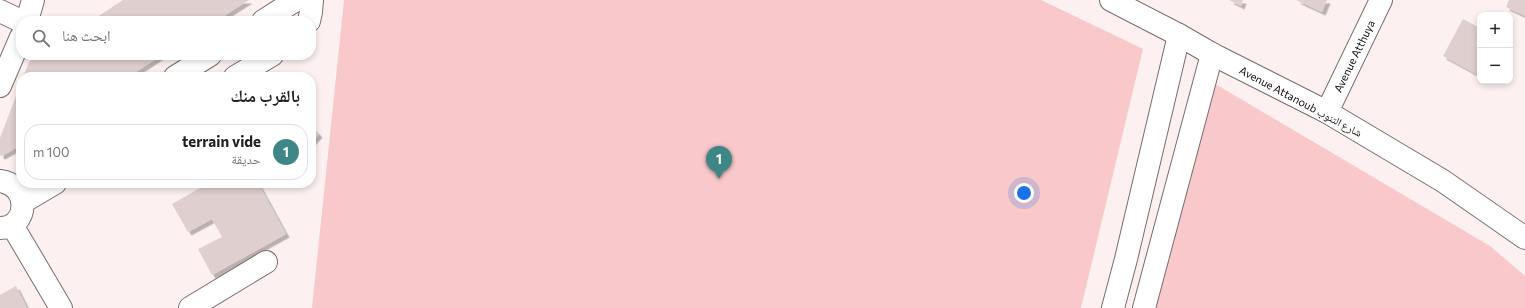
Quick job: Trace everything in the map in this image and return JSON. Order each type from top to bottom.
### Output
[{"type":"street","points":[[28,16],[33,0]]},
{"type":"street","points":[[271,16],[296,0]]},
{"type":"street","points":[[310,16],[312,0]]},
{"type":"street","name":"Avenue Attanoub شارع التنوب","points":[[1111,0],[1140,7],[1179,35],[1212,54],[1327,112],[1443,181],[1525,238]]},
{"type":"street","name":"Avenue Atthuya","points":[[1327,112],[1381,0]]},
{"type":"street","points":[[0,11],[16,19]]},
{"type":"street","points":[[1113,308],[1179,35]]},
{"type":"street","points":[[0,86],[16,49]]},
{"type":"street","points":[[1144,308],[1212,54]]},
{"type":"street","points":[[183,72],[202,60]]},
{"type":"street","points":[[243,72],[263,60]]},
{"type":"street","points":[[10,180],[21,194],[23,202],[22,211],[18,219],[6,226],[61,308]]},
{"type":"street","points":[[23,202],[47,188]]},
{"type":"street","points":[[190,308],[266,262]]},
{"type":"shaded area","points":[[344,0],[1041,0],[1143,49],[1081,308],[312,308]]},
{"type":"shaded area","points":[[1205,78],[1490,246],[1525,276],[1525,308],[1142,308]]},
{"type":"building","points":[[123,0],[249,0],[224,16],[99,16]]},
{"type":"building","points":[[1229,0],[1243,0],[1241,6]]},
{"type":"building","points":[[1296,0],[1327,0],[1322,12]]},
{"type":"building","points":[[1509,0],[1525,0],[1525,16],[1506,7]]},
{"type":"building","points":[[1463,19],[1477,26],[1477,74],[1443,56]]},
{"type":"building","points":[[32,60],[154,60],[136,72],[25,72],[29,62]]},
{"type":"building","points":[[16,96],[16,148],[2,156],[0,155],[0,138]]},
{"type":"building","points":[[200,188],[261,188],[286,234],[212,275],[198,249],[222,237],[212,219],[188,232],[172,204]]},
{"type":"building","points":[[16,286],[27,308],[0,308],[0,295]]},
{"type":"place","name":"terrain vide","points":[[719,179]]}]
